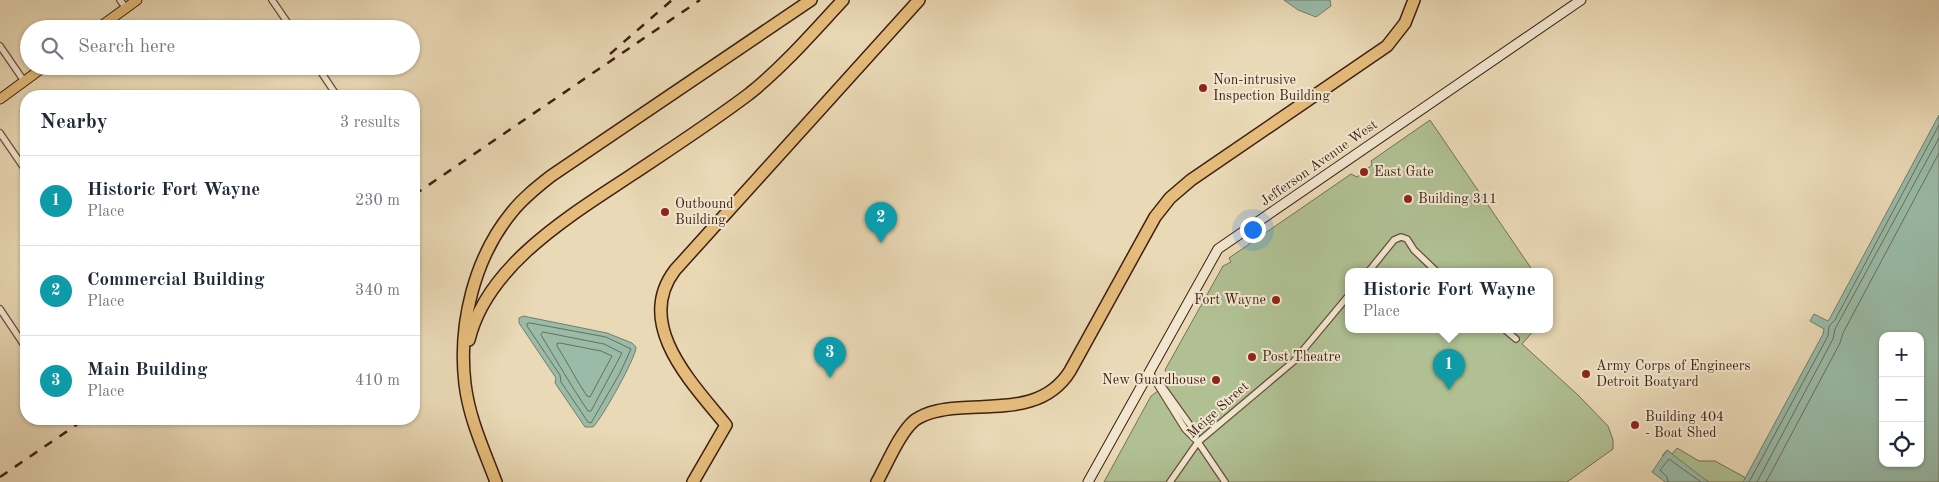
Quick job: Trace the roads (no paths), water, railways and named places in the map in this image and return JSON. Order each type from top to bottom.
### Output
[{"type":"highway","points":[[496,482],[470,409],[465,384],[465,331],[469,307],[482,262],[504,222],[526,196],[567,165],[811,0]]},
{"type":"highway","points":[[464,364],[471,335],[483,305],[513,266],[552,230],[577,211],[687,138],[749,94],[776,71],[844,0]]},
{"type":"highway","points":[[693,482],[726,425],[679,365],[670,350],[662,324],[661,308],[668,281],[674,270],[919,0]]},
{"type":"highway","points":[[877,482],[907,429],[920,418],[946,409],[1026,403],[1046,395],[1059,386],[1070,371],[1155,217],[1170,198],[1187,183],[1387,46],[1405,23],[1414,0]]},
{"type":"main road","points":[[109,20],[137,0]]},
{"type":"main road","name":"Jefferson Avenue West","points":[[1088,482],[1218,250],[1576,1]]},
{"type":"main road","points":[[0,98],[32,75]]},
{"type":"street","points":[[120,0],[126,8]]},
{"type":"street","points":[[272,0],[286,20]]},
{"type":"street","points":[[0,46],[24,81]]},
{"type":"street","points":[[323,75],[333,90]]},
{"type":"street","points":[[0,133],[20,162]]},
{"type":"street","points":[[1371,268],[1394,240],[1401,237],[1407,239],[1414,250],[1433,268]]},
{"type":"street","name":"Meige Street","points":[[1170,482],[1198,442],[1294,361],[1345,300]]},
{"type":"street","points":[[0,309],[20,339]]},
{"type":"street","points":[[1509,333],[1516,339]]},
{"type":"street","points":[[1149,371],[1157,381],[1159,388],[1185,429],[1198,442],[1221,480]]},
{"type":"water","points":[[1284,0],[1330,0],[1331,6],[1316,17],[1298,10]]},
{"type":"water","points":[[1939,115],[1939,482],[1743,482],[1823,334],[1824,329],[1810,321],[1814,314],[1828,321]]},
{"type":"water","points":[[523,316],[607,333],[632,343],[636,347],[618,388],[593,427],[585,427],[555,383],[556,378],[519,323],[519,318]]},
{"type":"water","points":[[1667,450],[1709,482],[1665,482],[1652,472]]},
{"type":"railway","points":[[610,54],[672,0]]},
{"type":"railway","points":[[420,191],[700,0]]},
{"type":"railway","points":[[0,477],[76,425]]},
{"type":"place","name":"Non-intrusive Inspection Building","points":[[1203,88]]},
{"type":"place","name":"East Gate","points":[[1364,172]]},
{"type":"place","name":"Building 311","points":[[1408,199]]},
{"type":"place","name":"Outbound Building","points":[[665,212]]},
{"type":"place","name":"Commercial Building","points":[[881,243]]},
{"type":"place","name":"Fort Wayne","points":[[1276,300]]},
{"type":"place","name":"Post Theatre","points":[[1252,357]]},
{"type":"place","name":"Army Corps of Engineers Detroit Boatyard","points":[[1586,374]]},
{"type":"place","name":"Main Building","points":[[830,378]]},
{"type":"place","name":"New Guardhouse","points":[[1216,380]]},
{"type":"place","name":"Historic Fort Wayne","points":[[1449,390]]},
{"type":"place","name":"Building 404 - Boat Shed","points":[[1635,425]]}]
